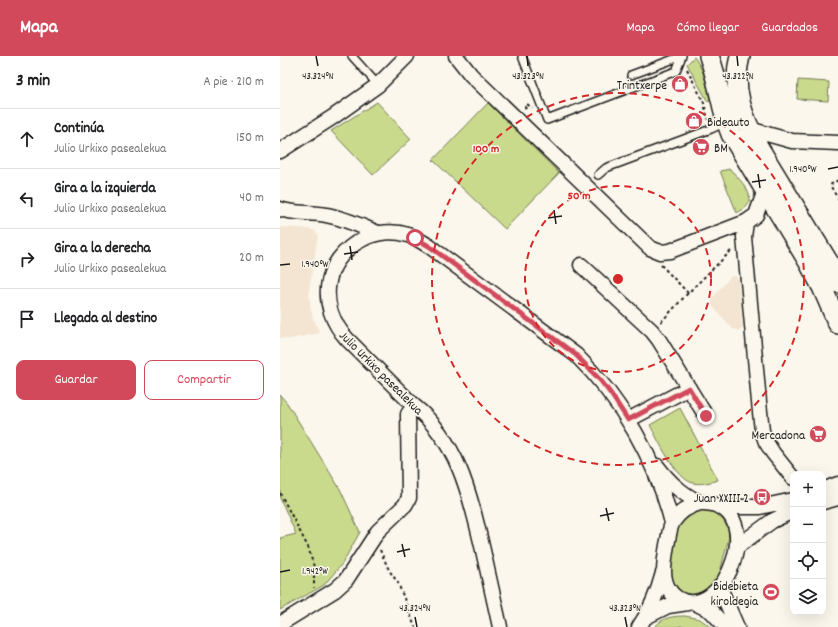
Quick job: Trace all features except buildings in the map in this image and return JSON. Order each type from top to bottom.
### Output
[{"type":"main road","points":[[709,56],[715,73],[726,122],[731,134],[808,260],[822,287],[838,324]]},
{"type":"main road","points":[[740,56],[736,76],[737,87],[749,129],[832,268],[838,283]]},
{"type":"street","points":[[280,151],[333,117],[378,85],[407,56]]},
{"type":"street","points":[[456,56],[471,75],[650,248],[660,252],[670,251],[746,222],[756,216],[765,190]]},
{"type":"street","points":[[749,129],[792,140],[838,143]]},
{"type":"street","points":[[280,209],[288,212],[310,212],[328,215],[378,234]]},
{"type":"street","points":[[746,222],[744,237],[758,402],[762,431],[766,442],[773,453],[790,474]]},
{"type":"street","name":"Julio Urkixo pasealekua","points":[[500,627],[472,503],[456,459],[426,415],[414,406],[338,329],[332,317],[328,304],[329,280],[340,258],[347,249],[357,242],[368,236],[378,234],[407,234],[415,238],[429,246],[572,352],[601,381],[637,434],[664,495],[672,523]]},
{"type":"street","points":[[581,265],[652,331],[706,416]]},
{"type":"street","points":[[628,420],[689,388]]},
{"type":"street","points":[[280,624],[336,590],[346,580],[378,531],[405,505],[409,498],[408,414],[414,406]]},
{"type":"street","name":"Julio Urkixo pasealekua","points":[[646,452],[673,486],[700,503]]},
{"type":"street","points":[[826,489],[838,484]]},
{"type":"street","points":[[826,501],[838,498]]},
{"type":"street","points":[[643,622],[660,586],[669,533],[672,523],[678,515],[693,505],[700,503],[720,506],[760,507],[790,501]]},
{"type":"street","points":[[643,622],[668,606],[706,601],[721,590],[727,581],[738,546],[737,534],[734,524],[728,514],[720,506]]},
{"type":"street","points":[[738,546],[772,521],[790,512]]},
{"type":"street","points":[[663,573],[665,583],[670,592],[678,599],[711,611],[726,627]]},
{"type":"street","points":[[721,590],[737,627]]},
{"type":"lane","points":[[352,56],[378,85]]},
{"type":"lane","points":[[522,56],[547,120],[676,71],[682,56]]},
{"type":"lane","points":[[631,75],[682,56]]},
{"type":"lane","points":[[598,175],[606,168],[726,122]]},
{"type":"path","points":[[838,180],[830,185],[838,199]]},
{"type":"path","points":[[670,313],[744,237]]},
{"type":"path","points":[[650,248],[656,260],[688,293]]},
{"type":"path","points":[[280,493],[308,547],[314,567],[314,589],[319,600]]},
{"type":"path","points":[[371,541],[377,545],[389,570],[398,583],[415,627]]},
{"type":"path","points":[[679,627],[690,627]]},
{"type":"shaded area","points":[[280,227],[310,229],[315,231],[318,235],[309,291],[313,318],[320,333],[290,339],[280,338]]},
{"type":"shaded area","points":[[731,276],[736,276],[738,279],[743,327],[739,331],[733,329],[713,307],[712,302],[713,297]]},
{"type":"green space","points":[[694,57],[705,78],[710,101],[708,102],[687,64]]},
{"type":"green space","points":[[798,80],[829,82],[828,101],[797,99]]},
{"type":"green space","points":[[377,102],[411,139],[373,175],[331,131]]},
{"type":"green space","points":[[488,103],[559,173],[505,229],[433,160]]},
{"type":"green space","points":[[730,169],[746,188],[750,199],[749,204],[737,213],[720,171]]},
{"type":"green space","points":[[280,395],[287,403],[340,489],[360,532],[342,564],[324,585],[280,610],[280,538],[296,534],[280,498]]},
{"type":"green space","points":[[680,408],[718,480],[699,484],[687,480],[674,467],[650,425]]},
{"type":"green space","points":[[700,510],[708,510],[723,520],[728,529],[729,537],[718,580],[701,597],[680,594],[674,587],[671,572],[674,539],[681,521],[690,513]]},
{"type":"green space","points":[[685,616],[700,619],[711,627],[655,627],[665,619]]},
{"type":"place","name":"Trintxerpe","points":[[680,84]]},
{"type":"place","name":"Bideauto","points":[[694,121]]},
{"type":"place","name":"BM","points":[[701,147]]},
{"type":"place","name":"Mercadona","points":[[818,434]]},
{"type":"place","name":"Juan XXIII 2","points":[[762,497]]},
{"type":"place","name":"Bidebieta kiroldegia","points":[[771,592]]},
{"type":"route","points":[[415,238],[429,246],[576,355],[601,381],[628,420],[689,388],[706,416]]}]
